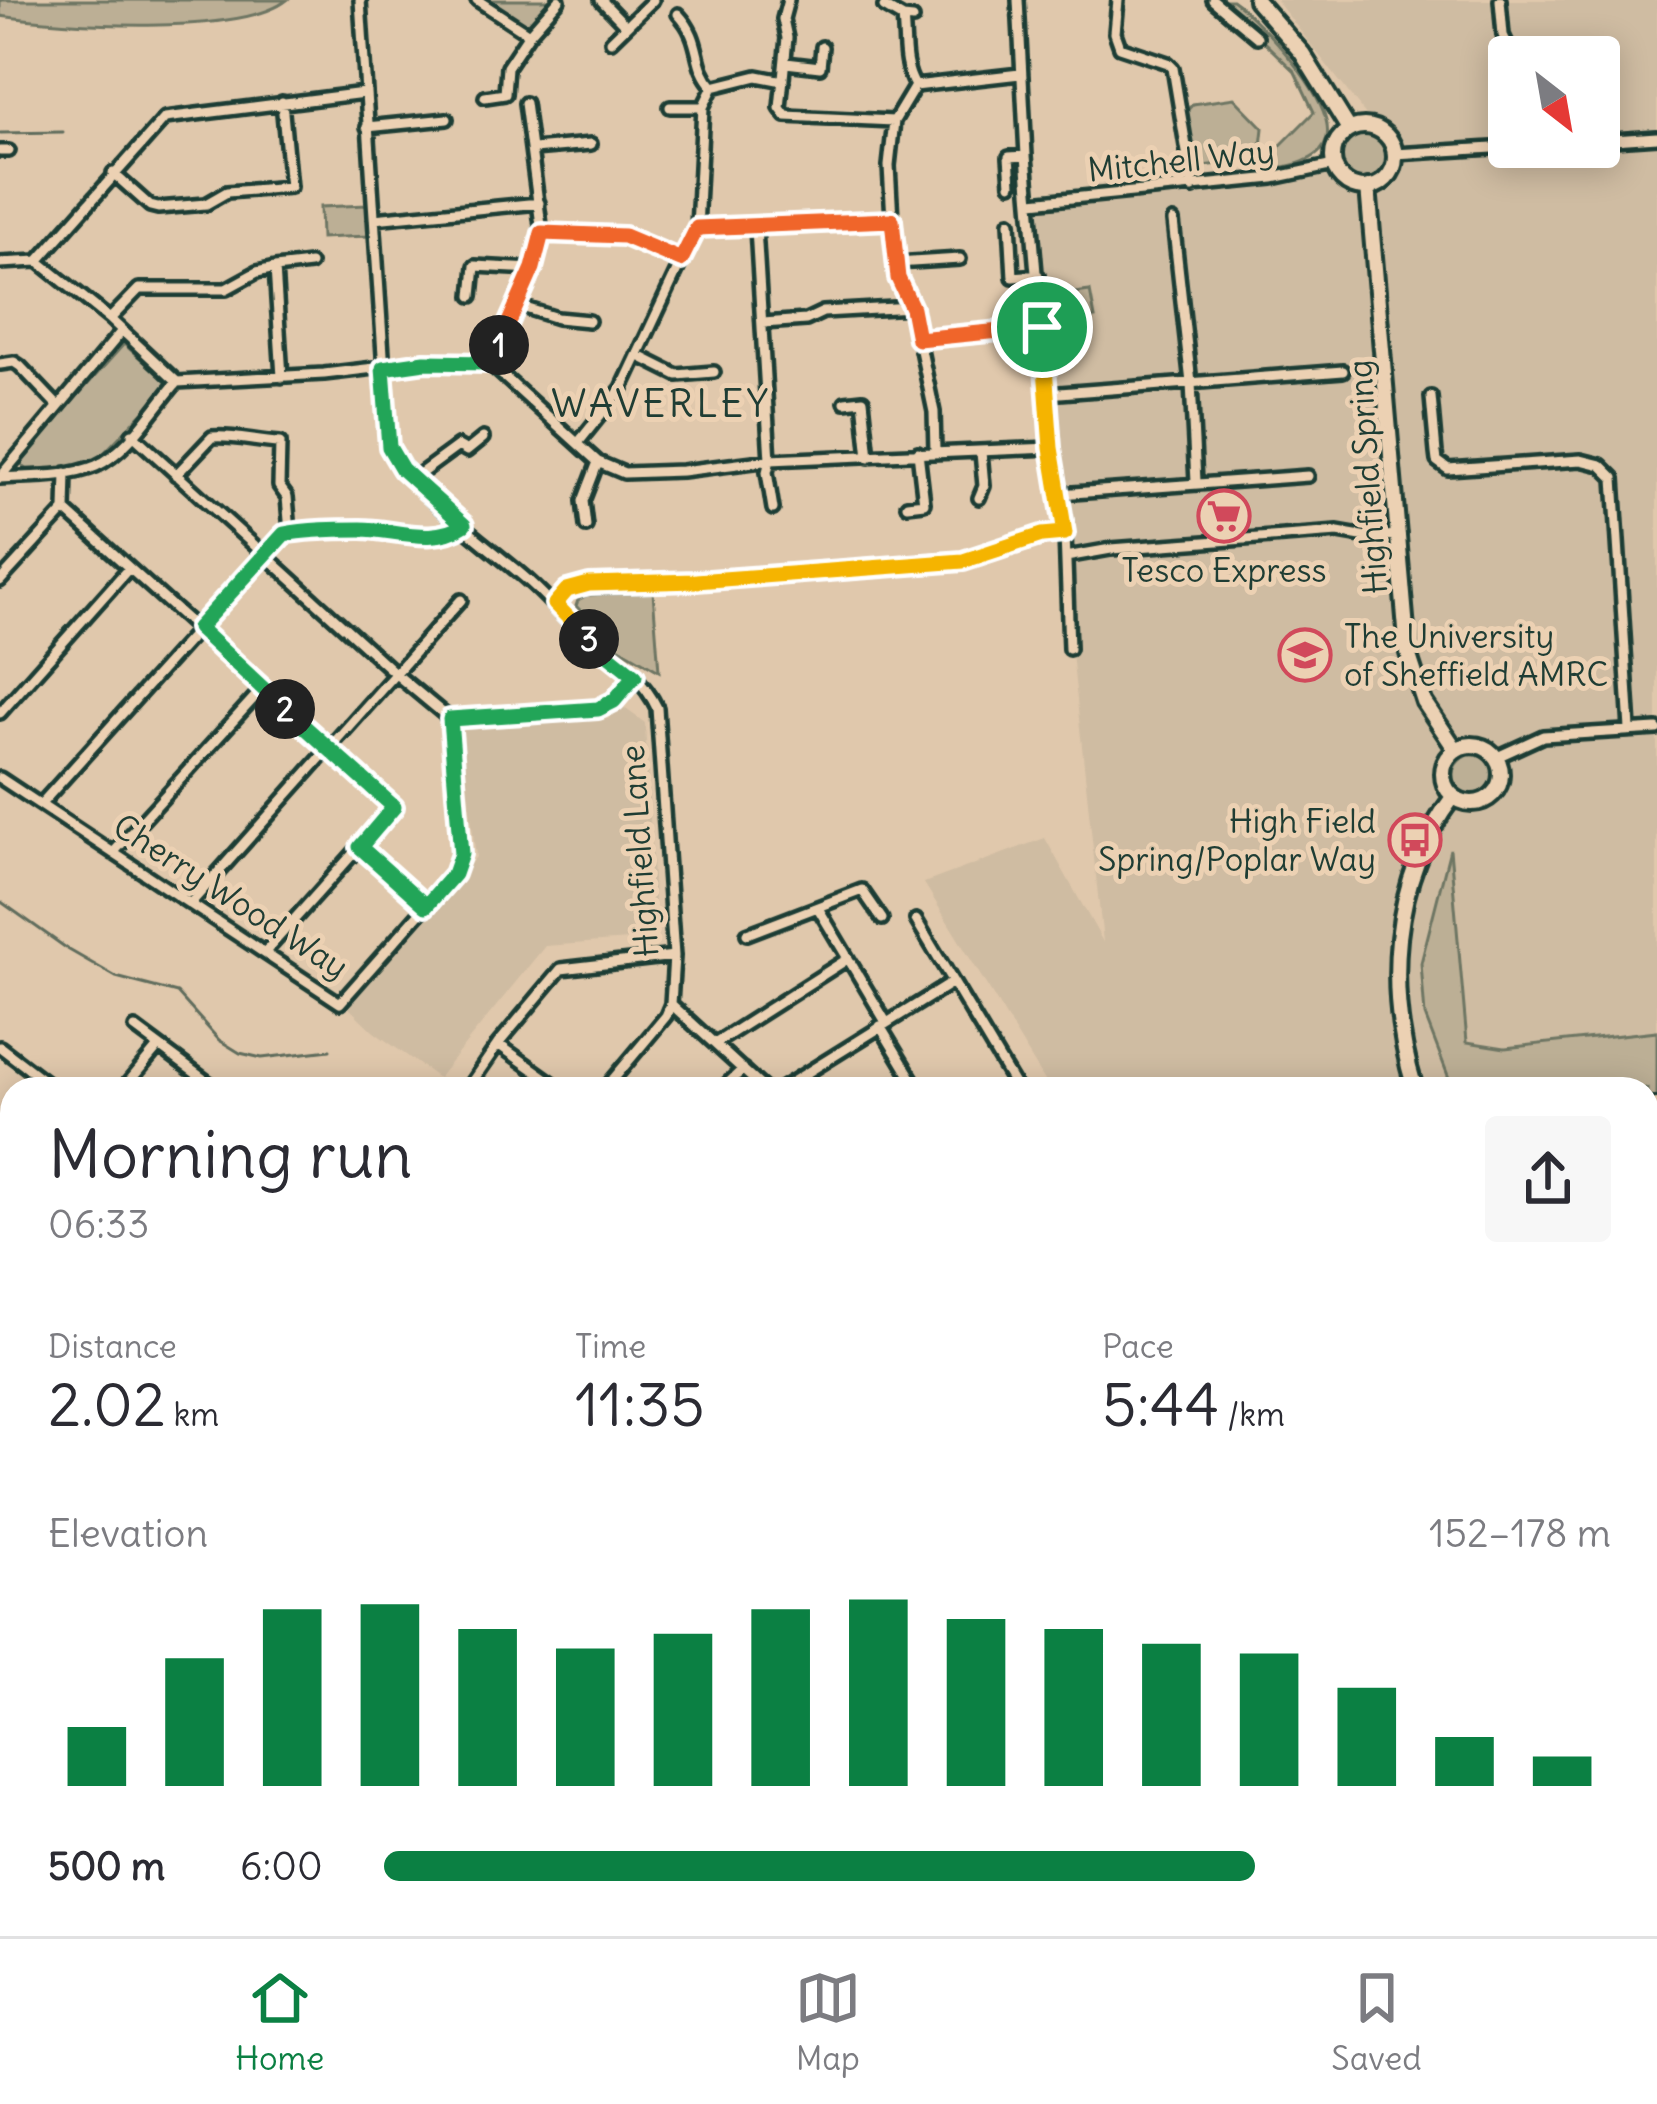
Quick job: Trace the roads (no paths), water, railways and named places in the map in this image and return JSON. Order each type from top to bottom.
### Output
[{"type":"main road","points":[[1256,0],[1302,53],[1349,129]]},
{"type":"main road","points":[[1366,125],[1391,140],[1395,154],[1384,180],[1368,187],[1345,182],[1334,165],[1335,146],[1349,129],[1366,125]]},
{"type":"main road","name":"Highfield Spring","points":[[1368,187],[1412,674],[1424,702],[1456,750]]},
{"type":"main road","points":[[1473,745],[1497,758],[1502,777],[1491,797],[1469,803],[1453,796],[1443,772],[1456,750],[1473,745]]},
{"type":"main road","points":[[1414,1077],[1395,974],[1402,912],[1424,842],[1453,796]]},
{"type":"street","name":"Highfield Lane","points":[[360,0],[389,447],[413,479],[555,604],[584,636],[635,676],[657,708],[674,956],[671,1004],[615,1077]]},
{"type":"street","points":[[477,0],[530,34]]},
{"type":"street","points":[[485,97],[505,94],[507,68],[559,0]]},
{"type":"street","points":[[601,0],[626,26]]},
{"type":"street","points":[[611,40],[653,0]]},
{"type":"street","points":[[788,0],[780,108],[786,116],[893,121]]},
{"type":"street","points":[[1018,0],[1051,448],[1065,533],[1069,649]]},
{"type":"street","points":[[1118,0],[1115,33],[1120,47],[1173,68],[1193,188]]},
{"type":"street","points":[[1213,0],[1257,37]]},
{"type":"street","points":[[1500,0],[1503,36]]},
{"type":"street","points":[[884,7],[908,18],[903,64],[915,86]]},
{"type":"street","points":[[678,14],[693,30],[702,74],[713,87]]},
{"type":"street","points":[[786,63],[820,67],[822,47]]},
{"type":"street","points":[[915,86],[1020,74]]},
{"type":"street","points":[[713,87],[757,76],[784,81]]},
{"type":"street","points":[[915,86],[893,121],[889,166],[898,278],[912,308],[934,412],[935,452]]},
{"type":"street","points":[[578,443],[622,388],[697,228],[704,107],[713,87]]},
{"type":"street","points":[[38,261],[165,118],[364,93]]},
{"type":"street","points":[[112,173],[153,208],[206,204],[227,192],[290,187],[282,103]]},
{"type":"street","points":[[489,363],[519,306],[542,233],[525,103]]},
{"type":"street","points":[[670,106],[704,107]]},
{"type":"street","points":[[367,127],[447,119]]},
{"type":"street","points":[[1620,140],[1657,137]]},
{"type":"street","points":[[533,149],[591,144]]},
{"type":"street","points":[[1395,154],[1488,148]]},
{"type":"street","points":[[1011,184],[1009,157],[1026,156]]},
{"type":"street","name":"Mitchell Way","points":[[1032,202],[1193,188],[1334,165]]},
{"type":"street","points":[[374,219],[539,203]]},
{"type":"street","points":[[697,228],[892,220]]},
{"type":"street","points":[[1173,221],[1191,383],[1196,482]]},
{"type":"street","points":[[1010,222],[1013,277],[1038,275]]},
{"type":"street","points":[[756,228],[764,323],[767,472],[773,509]]},
{"type":"street","points":[[542,233],[624,236],[681,260]]},
{"type":"street","points":[[896,263],[960,259]]},
{"type":"street","points":[[0,263],[38,261],[177,382]]},
{"type":"street","points":[[110,320],[139,289],[226,289],[257,272],[310,264]]},
{"type":"street","points":[[472,296],[475,266],[533,268]]},
{"type":"street","points":[[275,268],[282,376]]},
{"type":"street","points":[[519,306],[557,318],[589,321]]},
{"type":"street","points":[[764,323],[806,320],[823,312],[912,308]]},
{"type":"street","points":[[918,339],[1042,327]]},
{"type":"street","points":[[0,478],[122,331]]},
{"type":"street","points":[[639,356],[677,375],[714,373]]},
{"type":"street","points":[[0,478],[66,473],[99,465],[177,382],[425,362],[489,363],[598,462],[624,472],[682,471],[770,460],[1051,448]]},
{"type":"street","points":[[0,364],[20,366],[58,406]]},
{"type":"street","points":[[1047,394],[1343,371]]},
{"type":"street","points":[[1431,397],[1436,454],[1448,470],[1581,460],[1601,465],[1614,478],[1630,729]]},
{"type":"street","points":[[844,402],[863,400],[869,457]]},
{"type":"street","points":[[132,434],[450,719],[598,709],[614,701],[635,676]]},
{"type":"street","points":[[176,475],[212,436],[280,443],[279,486],[287,497],[290,532]]},
{"type":"street","points":[[413,479],[458,446],[467,451],[483,439]]},
{"type":"street","points":[[907,505],[924,503],[918,452]]},
{"type":"street","points":[[979,498],[984,486],[981,452]]},
{"type":"street","points":[[586,526],[583,501],[598,462]]},
{"type":"street","points":[[0,580],[65,510],[66,473]]},
{"type":"street","points":[[1059,494],[1308,476]]},
{"type":"street","points":[[65,510],[394,807],[265,952]]},
{"type":"street","points":[[41,804],[290,532],[361,529],[403,536],[453,532],[464,525]]},
{"type":"street","points":[[555,604],[567,590],[589,584],[963,561],[1042,535],[1065,533]]},
{"type":"street","points":[[1066,557],[1111,549],[1315,534],[1400,535]]},
{"type":"street","points":[[0,713],[129,568]]},
{"type":"street","points":[[190,904],[461,600]]},
{"type":"street","points":[[113,854],[262,689]]},
{"type":"street","name":"Cherry Wood Way","points":[[0,778],[340,1003],[454,874],[461,854],[450,719]]},
{"type":"street","points":[[1497,758],[1543,736],[1657,729]]},
{"type":"street","points":[[360,847],[426,906]]},
{"type":"street","points":[[747,934],[862,890],[882,919]]},
{"type":"street","points":[[818,908],[912,1077]]},
{"type":"street","points":[[916,920],[1010,1077]]},
{"type":"street","points":[[475,1077],[561,969],[674,956]]},
{"type":"street","points":[[716,1043],[846,960]]},
{"type":"street","points":[[807,1077],[953,982]]},
{"type":"street","points":[[671,1004],[751,1077]]},
{"type":"street","points":[[134,1028],[200,1077]]},
{"type":"street","points":[[498,1044],[544,1077]]},
{"type":"street","points":[[0,1047],[39,1077]]},
{"type":"street","points":[[133,1077],[158,1047]]},
{"type":"street","points":[[735,1077],[743,1069]]},
{"type":"waterway","points":[[0,133],[63,132]]},
{"type":"waterway","points":[[0,901],[116,977],[177,993],[219,1040],[240,1053],[262,1058],[330,1050]]},
{"type":"place","name":"Tesco Express","points":[[1224,516]]},
{"type":"place","name":"The University of Sheffield AMRC","points":[[1305,655]]},
{"type":"place","name":"High Field Spring/Poplar Way","points":[[1415,840]]},
{"type":"district","name":"WAVERLEY","points":[[661,403]]}]
